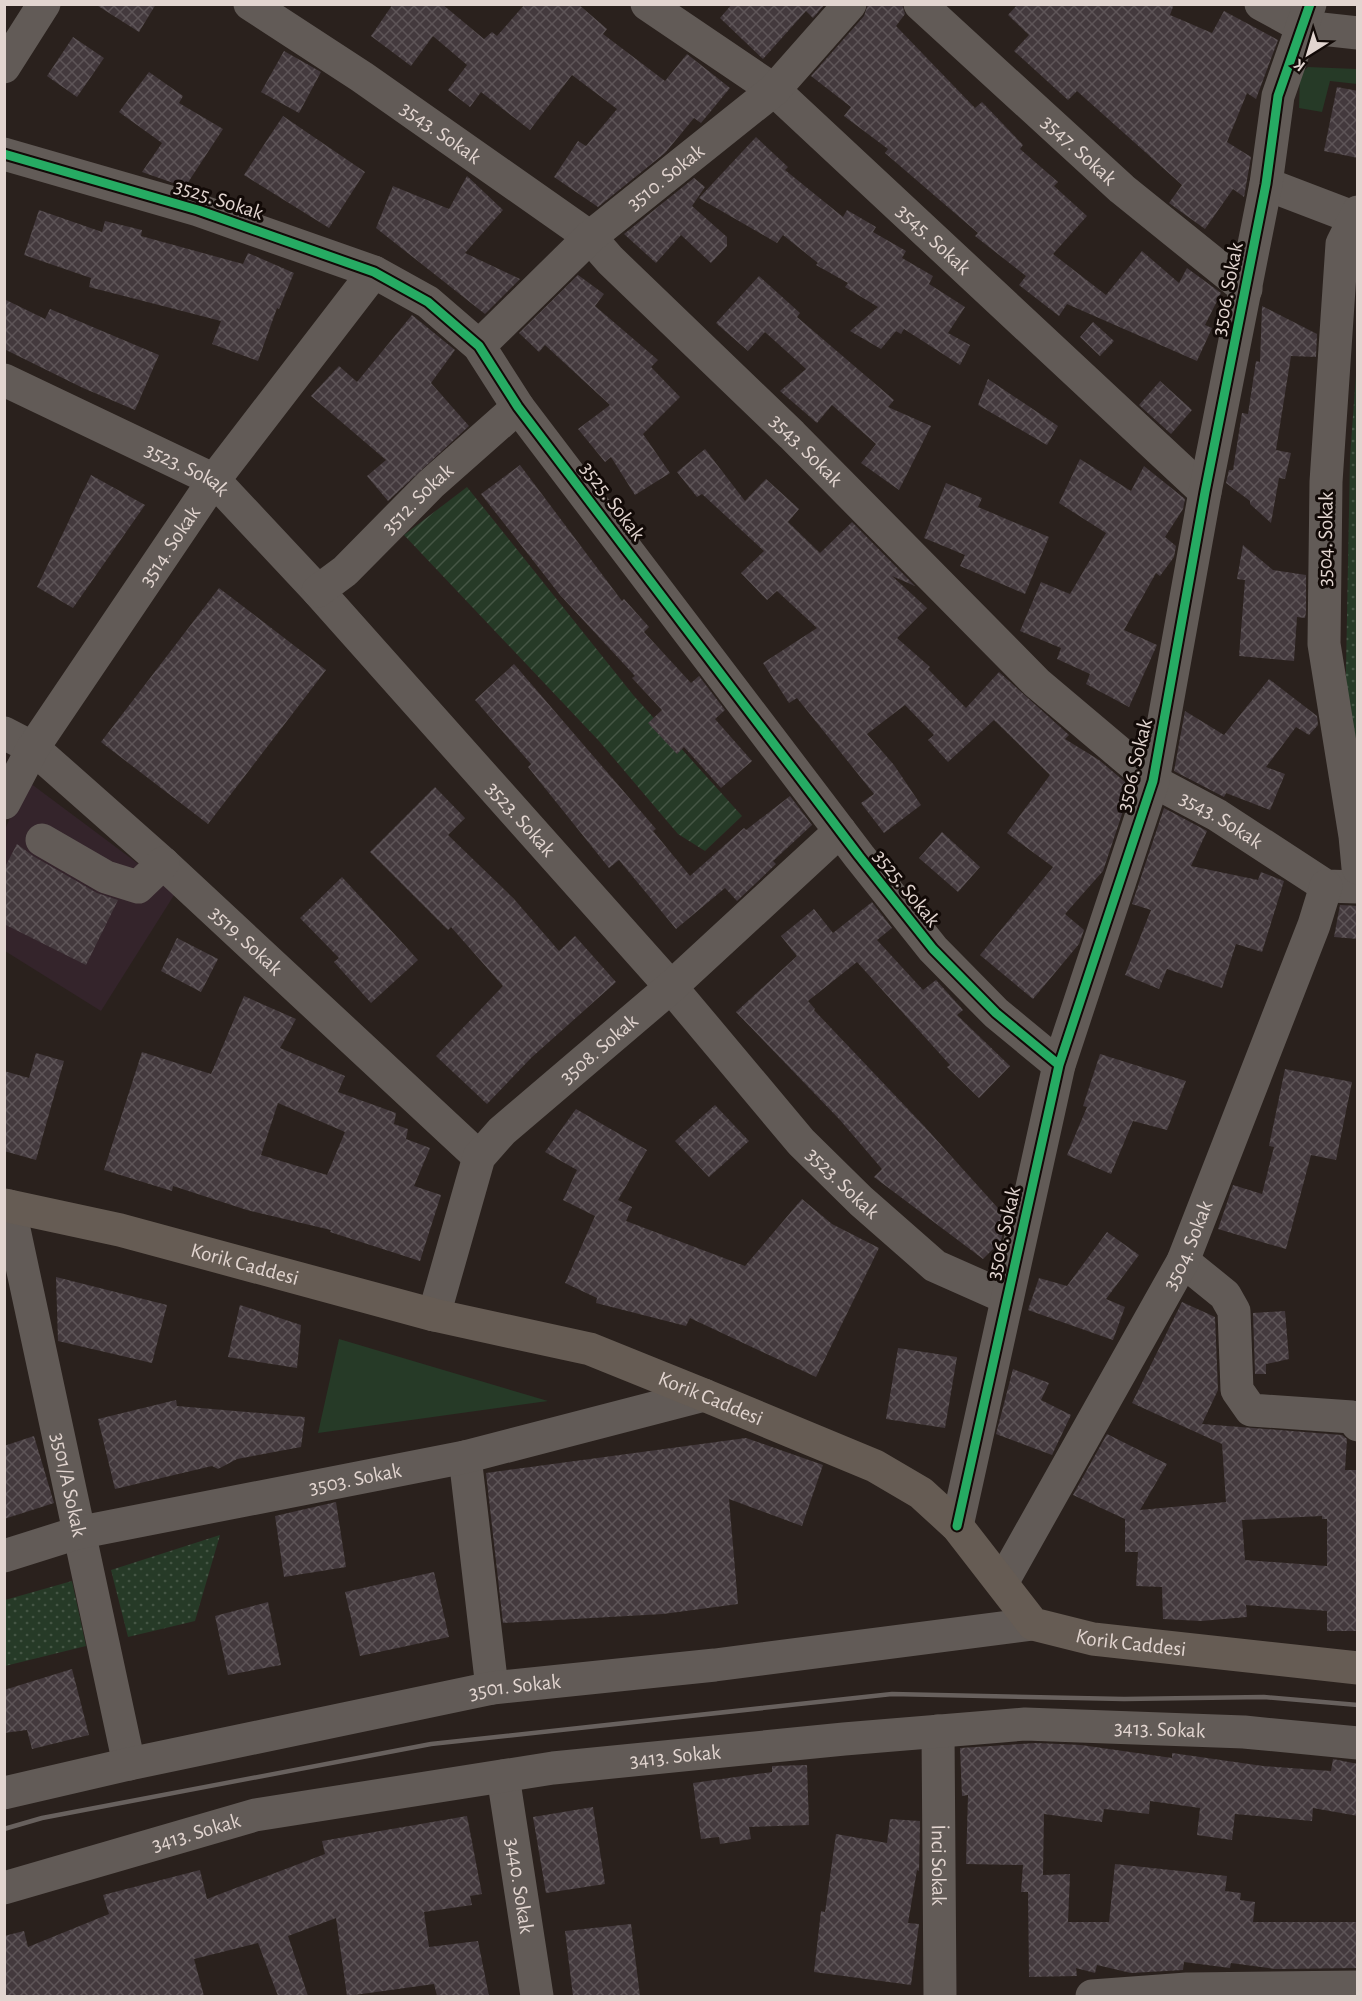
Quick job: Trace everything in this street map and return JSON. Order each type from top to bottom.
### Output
[{"type":"main road","name":"Korik Caddesi","points":[[7,1205],[120,1230],[434,1315],[590,1349],[704,1395],[875,1466],[921,1493],[957,1526],[1033,1624],[1093,1639],[1358,1668]]},
{"type":"street","points":[[4,68],[44,4]]},
{"type":"street","name":"3543. Sokak","points":[[250,4],[362,78],[590,237],[610,260],[792,435],[1037,683],[1153,781],[1342,887]]},
{"type":"street","name":"3545. Sokak","points":[[647,4],[774,90],[1205,492]]},
{"type":"street","name":"3510. Sokak","points":[[479,346],[590,237],[774,90],[850,4]]},
{"type":"street","name":"3547. Sokak","points":[[920,4],[1122,189],[1246,289]]},
{"type":"street","points":[[1261,4],[1358,33]]},
{"type":"street","name":"3506. Sokak","points":[[957,1526],[1059,1065],[1153,781],[1205,492],[1266,184],[1278,96],[1306,16]]},
{"type":"street","name":"3525. Sokak","points":[[4,154],[198,210],[374,272],[428,302],[479,346],[518,407],[840,831],[933,949],[996,1013],[1059,1065]]},
{"type":"street","points":[[1266,184],[1356,215]]},
{"type":"street","name":"3504. Sokak","points":[[1356,215],[1342,244],[1341,256],[1326,482],[1324,644],[1355,836],[1358,868]]},
{"type":"street","name":"3514. Sokak","points":[[4,803],[19,741],[214,480],[374,272]]},
{"type":"street","name":"3523. Sokak","points":[[4,380],[214,480],[318,591],[671,987],[801,1142],[861,1201],[935,1266],[1007,1298]]},
{"type":"street","name":"3512. Sokak","points":[[318,591],[345,571],[431,484],[518,407]]},
{"type":"street","name":"3519. Sokak","points":[[19,741],[163,862],[479,1157]]},
{"type":"street","name":"3508. Sokak","points":[[434,1315],[479,1157],[502,1131],[671,987],[840,831]]},
{"type":"street","points":[[42,840],[106,877],[138,887],[163,862]]},
{"type":"street","name":"3504. Sokak","points":[[1002,1583],[1183,1261],[1314,925],[1342,887]]},
{"type":"street","name":"3501/A Sokak","points":[[7,1205],[129,1764]]},
{"type":"street","points":[[1183,1261],[1225,1295],[1234,1311],[1237,1390],[1251,1410],[1352,1417],[1358,1425]]},
{"type":"street","name":"3503. Sokak","points":[[4,1556],[77,1533],[465,1457],[704,1395]]},
{"type":"street","points":[[465,1457],[492,1688]]},
{"type":"street","name":"3501. Sokak","points":[[4,1793],[129,1764],[492,1688],[715,1665],[1033,1624]]},
{"type":"street","name":"3413. Sokak","points":[[4,1888],[255,1815],[553,1768],[1025,1724],[1244,1732],[1358,1743]]},
{"type":"street","name":"İnci Sokak","points":[[938,1731],[940,1996]]},
{"type":"street","name":"3440. Sokak","points":[[503,1776],[537,1996]]},
{"type":"street","points":[[1092,1996],[1187,1989],[1358,1987]]},
{"type":"shaded area","points":[[26,780],[176,892],[101,1011],[5,951],[4,832]]},
{"type":"green space","points":[[1308,67],[1357,69],[1357,84],[1330,81],[1322,112],[1299,108],[1300,74]]},
{"type":"green space","points":[[1357,361],[1357,789],[1345,722],[1350,457]]},
{"type":"green space","points":[[467,487],[634,696],[742,816],[705,851],[678,834],[599,741],[404,535]]},
{"type":"green space","points":[[339,1339],[548,1401],[318,1433]]},
{"type":"green space","points":[[220,1535],[195,1621],[128,1637],[111,1570]]},
{"type":"green space","points":[[72,1581],[86,1646],[5,1666],[5,1600]]},
{"type":"building","points":[[95,4],[156,4],[139,32]]},
{"type":"building","points":[[393,4],[442,4],[484,39],[492,32],[497,36],[525,4],[578,4],[607,29],[603,34],[665,81],[687,54],[730,88],[701,123],[694,118],[665,153],[598,207],[554,177],[578,141],[586,146],[617,109],[572,75],[530,130],[481,92],[470,107],[448,90],[467,65],[433,36],[411,66],[371,36]]},
{"type":"building","points":[[732,4],[825,4],[813,18],[806,11],[763,59],[720,18]]},
{"type":"building","points":[[868,4],[902,4],[905,14],[896,26],[975,108],[982,102],[1023,145],[1020,149],[1058,182],[1054,186],[1087,216],[1053,254],[1106,295],[1142,251],[1179,283],[1187,268],[1221,293],[1205,325],[1212,328],[1197,361],[1067,304],[1059,316],[1019,285],[1026,276],[975,236],[978,233],[885,153],[888,149],[844,116],[851,107],[811,76],[864,16]]},
{"type":"building","points":[[1018,4],[1174,4],[1170,15],[1212,33],[1224,11],[1278,40],[1256,99],[1247,93],[1227,142],[1251,157],[1244,197],[1233,189],[1205,229],[1169,203],[1182,185],[1077,91],[1068,100],[1014,51],[1029,35],[1008,15]]},
{"type":"building","points":[[73,37],[104,58],[77,97],[47,76]]},
{"type":"building","points":[[284,51],[321,72],[299,113],[261,92]]},
{"type":"building","points":[[149,72],[183,96],[179,103],[223,129],[185,187],[142,172],[162,143],[119,112]]},
{"type":"building","points":[[1337,87],[1358,91],[1358,158],[1324,151]]},
{"type":"building","points":[[283,116],[365,172],[329,228],[244,175]]},
{"type":"building","points":[[756,137],[788,167],[785,170],[843,217],[847,210],[876,227],[873,232],[906,251],[902,258],[933,276],[929,284],[965,307],[948,333],[970,345],[960,365],[904,329],[901,334],[896,331],[881,349],[850,331],[878,307],[845,287],[848,283],[816,265],[818,263],[783,235],[777,243],[699,198]]},
{"type":"building","points":[[467,176],[503,210],[465,253],[520,279],[485,314],[376,228],[393,186],[449,209]]},
{"type":"building","points":[[694,178],[705,187],[692,206],[727,237],[727,246],[711,263],[681,235],[656,263],[624,234]]},
{"type":"building","points":[[39,210],[102,232],[105,221],[142,230],[141,236],[243,264],[248,253],[294,273],[279,309],[277,308],[258,361],[212,344],[221,321],[89,287],[91,278],[24,255]]},
{"type":"building","points":[[578,275],[604,294],[595,306],[658,360],[651,367],[680,397],[643,434],[670,473],[635,495],[611,457],[605,462],[578,429],[610,405],[545,345],[539,352],[519,333]]},
{"type":"building","points":[[759,276],[800,313],[797,317],[894,400],[888,407],[931,426],[899,490],[861,463],[876,444],[832,405],[817,423],[780,391],[806,369],[765,332],[748,351],[716,323]]},
{"type":"building","points":[[4,299],[45,319],[50,309],[159,355],[135,410],[83,388],[4,349]]},
{"type":"building","points":[[1262,306],[1317,334],[1316,357],[1291,356],[1276,450],[1291,453],[1285,479],[1279,478],[1271,523],[1250,504],[1250,501],[1226,483],[1229,470],[1233,470],[1242,413],[1248,414],[1256,361],[1260,362]]},
{"type":"building","points":[[412,315],[455,350],[431,383],[469,426],[388,501],[367,476],[386,460],[311,396],[339,366],[357,382]]},
{"type":"building","points":[[1093,322],[1114,341],[1100,356],[1080,337]]},
{"type":"building","points":[[988,379],[1058,426],[1047,445],[978,405]]},
{"type":"building","points":[[1160,381],[1192,410],[1171,434],[1139,405]]},
{"type":"building","points":[[705,449],[745,501],[766,479],[799,509],[788,522],[820,553],[852,522],[915,586],[892,576],[927,608],[897,638],[930,667],[928,669],[966,708],[999,672],[1069,735],[1065,739],[1099,760],[1131,787],[1103,871],[1065,914],[1084,930],[1079,944],[1033,999],[980,955],[1053,867],[1007,833],[1050,775],[994,720],[948,762],[928,740],[934,735],[905,705],[867,734],[894,765],[921,805],[884,833],[861,803],[874,794],[797,698],[789,703],[763,663],[817,628],[777,591],[767,600],[741,573],[764,551],[702,494],[697,497],[677,472]]},
{"type":"building","points":[[1080,459],[1131,491],[1144,466],[1185,499],[1183,509],[1165,537],[1176,546],[1174,557],[1160,576],[1156,573],[1124,630],[1157,645],[1129,707],[1086,684],[1090,674],[1057,659],[1061,648],[1020,631],[1041,582],[1070,594],[1106,533],[1059,503]]},
{"type":"building","points":[[520,465],[622,601],[624,599],[649,627],[644,632],[691,683],[699,676],[725,710],[715,719],[752,761],[721,788],[684,747],[677,754],[648,723],[662,710],[632,678],[635,676],[560,595],[481,494]]},
{"type":"building","points":[[91,475],[145,505],[73,608],[37,587]]},
{"type":"building","points":[[946,483],[982,498],[978,507],[1049,537],[1025,594],[960,566],[965,555],[924,538]]},
{"type":"building","points":[[1243,545],[1273,570],[1306,575],[1306,612],[1305,618],[1297,617],[1294,661],[1239,656],[1245,580],[1237,579]]},
{"type":"building","points":[[219,588],[326,670],[208,824],[101,742]]},
{"type":"building","points":[[514,664],[656,829],[653,831],[690,876],[744,828],[746,830],[790,796],[812,825],[773,861],[776,864],[737,901],[725,888],[676,929],[619,860],[609,868],[528,767],[531,764],[475,700]]},
{"type":"building","points":[[1269,679],[1317,716],[1318,725],[1309,735],[1296,727],[1266,767],[1285,774],[1270,810],[1226,793],[1224,797],[1174,771],[1185,711],[1224,735]]},
{"type":"building","points":[[435,787],[465,818],[448,835],[514,899],[559,951],[575,936],[616,982],[531,1058],[487,1104],[436,1056],[503,986],[451,927],[448,930],[370,852]]},
{"type":"building","points":[[1164,808],[1207,831],[1191,866],[1258,880],[1261,872],[1284,881],[1262,952],[1236,944],[1222,988],[1167,969],[1159,989],[1125,975],[1151,910],[1132,904]]},
{"type":"building","points":[[942,832],[980,867],[958,892],[919,858]]},
{"type":"building","points":[[17,844],[33,856],[97,893],[118,900],[86,965],[4,924],[4,869]]},
{"type":"building","points":[[342,877],[418,960],[371,1003],[334,962],[339,958],[300,918]]},
{"type":"building","points":[[872,902],[892,928],[877,940],[923,990],[936,980],[963,1010],[957,1015],[1010,1066],[979,1098],[947,1067],[950,1065],[857,962],[808,1001],[1006,1217],[1001,1241],[983,1259],[874,1177],[882,1169],[840,1120],[736,1012],[797,956],[781,936],[814,909],[833,933]]},
{"type":"building","points":[[1340,905],[1358,906],[1358,939],[1334,937]]},
{"type":"building","points":[[177,938],[218,959],[201,992],[161,971]]},
{"type":"building","points":[[244,996],[296,1019],[280,1048],[345,1076],[338,1092],[396,1113],[394,1124],[408,1129],[406,1139],[430,1148],[414,1186],[441,1195],[420,1261],[330,1232],[331,1230],[247,1210],[173,1186],[172,1191],[104,1170],[142,1052],[211,1074]],"holes":[[[278,1103],[345,1132],[327,1175],[261,1155]]]},
{"type":"building","points":[[36,1053],[64,1061],[36,1160],[4,1151],[4,1071],[29,1078]]},
{"type":"building","points":[[1100,1054],[1186,1081],[1167,1130],[1133,1121],[1111,1174],[1067,1155],[1087,1107],[1083,1106]]},
{"type":"building","points":[[1285,1069],[1352,1082],[1336,1160],[1311,1155],[1286,1249],[1218,1229],[1233,1185],[1262,1194],[1274,1147],[1269,1146]]},
{"type":"building","points":[[715,1105],[749,1141],[709,1177],[675,1141]]},
{"type":"building","points":[[576,1109],[647,1150],[618,1200],[632,1207],[626,1221],[745,1266],[802,1199],[832,1224],[879,1248],[816,1377],[690,1318],[686,1326],[596,1303],[597,1298],[565,1283],[595,1216],[563,1200],[577,1170],[545,1152]]},
{"type":"building","points":[[1107,1232],[1139,1255],[1106,1299],[1125,1307],[1113,1340],[1028,1310],[1039,1278],[1067,1286]]},
{"type":"building","points":[[56,1277],[167,1305],[152,1363],[58,1341]]},
{"type":"building","points":[[1182,1302],[1215,1317],[1218,1390],[1202,1424],[1342,1435],[1347,1439],[1345,1470],[1358,1470],[1358,1631],[1327,1631],[1327,1611],[1246,1605],[1247,1617],[1201,1621],[1163,1619],[1162,1587],[1136,1586],[1138,1552],[1125,1552],[1125,1519],[1073,1495],[1107,1434],[1167,1464],[1140,1510],[1226,1502],[1222,1444],[1132,1403]],"holes":[[[1322,1516],[1322,1519],[1327,1519],[1327,1566],[1245,1560],[1242,1520]]]},
{"type":"building","points":[[240,1305],[301,1325],[297,1368],[228,1357]]},
{"type":"building","points":[[1285,1311],[1289,1359],[1266,1364],[1266,1374],[1255,1374],[1253,1313]]},
{"type":"building","points":[[898,1348],[957,1357],[945,1428],[886,1419]]},
{"type":"building","points":[[1013,1369],[1049,1383],[1041,1400],[1071,1415],[1052,1455],[996,1434]]},
{"type":"building","points":[[176,1400],[177,1406],[305,1417],[301,1447],[237,1459],[218,1469],[212,1466],[115,1489],[98,1419]]},
{"type":"building","points":[[34,1436],[54,1503],[4,1519],[4,1446]]},
{"type":"building","points":[[746,1438],[823,1465],[802,1526],[729,1499],[738,1604],[663,1614],[503,1623],[486,1473]]},
{"type":"building","points":[[336,1502],[346,1567],[284,1577],[275,1516]]},
{"type":"building","points":[[434,1572],[449,1637],[360,1656],[345,1592]]},
{"type":"building","points":[[268,1602],[281,1665],[228,1675],[215,1616]]},
{"type":"building","points":[[72,1669],[89,1735],[32,1749],[27,1730],[4,1733],[4,1690]]},
{"type":"building","points":[[1036,1743],[1081,1745],[1172,1758],[1172,1753],[1263,1766],[1331,1771],[1333,1759],[1358,1764],[1358,1816],[1313,1808],[1312,1821],[1235,1814],[1232,1840],[1197,1835],[1200,1808],[1150,1801],[1149,1814],[1104,1809],[1102,1822],[1044,1814],[1043,1875],[1070,1874],[1068,1922],[1109,1922],[1115,1864],[1227,1876],[1225,1891],[1241,1893],[1240,1900],[1255,1902],[1253,1922],[1358,1922],[1357,1968],[1275,1969],[1231,1963],[1230,1968],[1184,1962],[1183,1970],[1131,1973],[1097,1965],[1095,1973],[1076,1968],[1077,1976],[1029,1977],[1028,1892],[1021,1892],[1023,1865],[966,1864],[968,1795],[962,1796],[960,1748]]},
{"type":"building","points":[[807,1765],[809,1825],[749,1827],[751,1839],[720,1844],[719,1837],[701,1839],[693,1783],[772,1772],[772,1766]]},
{"type":"building","points":[[593,1807],[605,1884],[546,1893],[533,1817]]},
{"type":"building","points":[[467,1816],[482,1894],[470,1896],[472,1905],[424,1912],[429,1947],[478,1941],[489,1996],[437,1996],[434,1984],[347,1996],[336,1918],[288,1936],[308,1996],[278,1996],[258,1943],[194,1959],[204,1996],[4,1996],[4,1936],[24,1931],[28,1947],[109,1914],[103,1895],[200,1870],[207,1899],[325,1854],[322,1841]]},
{"type":"building","points":[[890,1819],[920,1821],[919,1871],[917,1870],[908,1923],[919,1924],[911,1985],[814,1972],[821,1911],[825,1912],[836,1834],[887,1843]]},
{"type":"building","points":[[631,1924],[640,1996],[573,1996],[565,1931]]},
{"type":"railway","points":[[4,1829],[42,1818],[431,1744],[892,1694],[1124,1699],[1264,1697],[1358,1705]]},
{"type":"cycle path","points":[[957,1526],[1059,1065],[1153,781],[1205,492],[1266,184],[1278,96],[1310,4]]},
{"type":"cycle path","points":[[4,154],[198,210],[374,272],[428,302],[479,346],[518,407],[859,856],[933,949],[996,1013],[1059,1065]]}]
